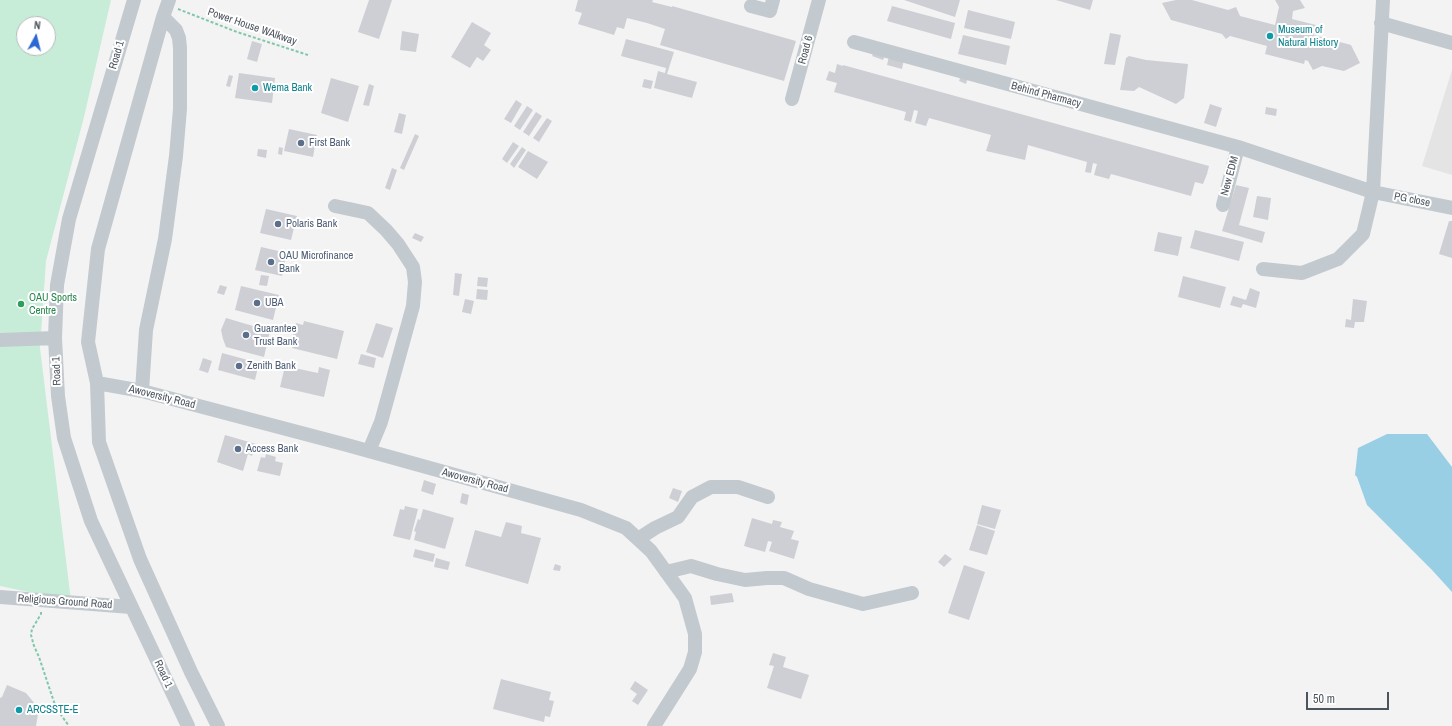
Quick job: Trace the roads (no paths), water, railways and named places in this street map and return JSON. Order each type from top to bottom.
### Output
[{"type":"street","name":"Road 1","points":[[134,0],[69,219],[57,285],[55,338],[58,396],[64,438],[91,521],[188,726]]},
{"type":"street","points":[[751,6],[770,10],[773,0]]},
{"type":"street","name":"Road 6","points":[[792,99],[819,0]]},
{"type":"street","points":[[1263,269],[1302,273],[1338,259],[1363,234],[1373,192],[1383,0]]},
{"type":"street","points":[[167,8],[98,249],[88,342],[96,383],[100,442],[140,559],[191,672],[218,726]]},
{"type":"street","points":[[142,391],[146,330],[165,239],[176,156],[180,109],[179,38],[167,8]]},
{"type":"street","points":[[1381,24],[1452,43]]},
{"type":"street","name":"Behind Pharmacy","points":[[854,42],[1238,148],[1373,192]]},
{"type":"street","name":"New EDM","points":[[1222,205],[1238,148]]},
{"type":"street","name":"PG close","points":[[1373,192],[1452,208]]},
{"type":"street","points":[[335,206],[368,213],[394,239],[413,267],[413,306],[382,422],[369,451]]},
{"type":"street","points":[[0,340],[55,338]]},
{"type":"street","name":"Awoversity Road","points":[[96,383],[142,391],[369,451],[581,510],[626,528],[651,551],[685,598],[695,634],[695,652],[690,669],[654,726]]},
{"type":"street","points":[[638,539],[655,528],[678,517],[692,497],[712,488],[738,487],[768,497]]},
{"type":"street","points":[[666,572],[691,566],[717,574],[745,580],[784,578],[809,589],[863,604],[912,593]]},
{"type":"street","name":"Religious Ground Road","points":[[0,597],[131,607]]},
{"type":"water","points":[[1387,434],[1427,434],[1452,467],[1452,592],[1367,505],[1355,475],[1358,448]]},
{"type":"place","name":"Museum of Natural History","points":[[1270,36]]},
{"type":"place","name":"Wema Bank","points":[[255,88]]},
{"type":"place","name":"First Bank","points":[[301,143]]},
{"type":"place","name":"Polaris Bank","points":[[278,224]]},
{"type":"place","name":"OAU Microfinance Bank","points":[[271,262]]},
{"type":"place","name":"UBA","points":[[257,303]]},
{"type":"place","name":"OAU Sports Centre","points":[[21,304]]},
{"type":"place","name":"Guarantee Trust Bank","points":[[246,335]]},
{"type":"place","name":"Zenith Bank","points":[[239,366]]},
{"type":"place","name":"Access Bank","points":[[238,449]]},
{"type":"place","name":"ARCSSTE-E","points":[[19,710]]}]
